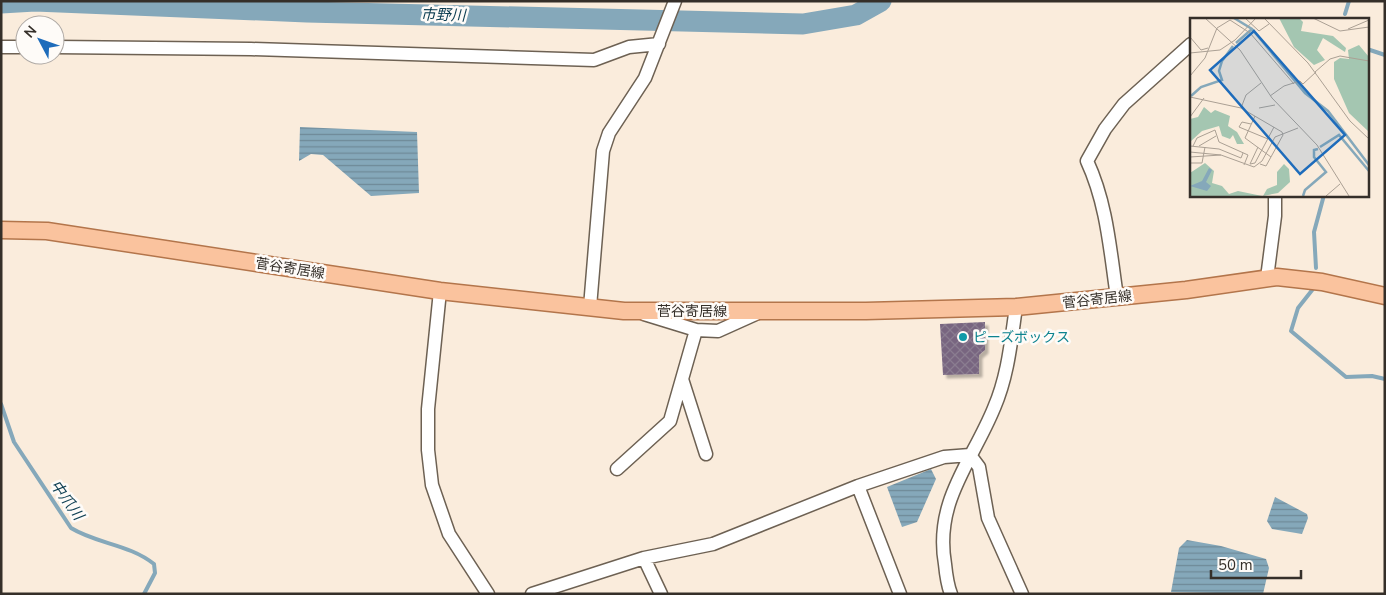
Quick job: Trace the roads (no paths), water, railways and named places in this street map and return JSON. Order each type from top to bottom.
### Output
[{"type":"main road","name":"菅谷寄居線","points":[[1,230],[54,232],[440,291],[632,310],[866,311],[1016,307],[1186,290],[1267,278],[1322,282],[1385,296]]},
{"type":"street","points":[[590,307],[603,151],[609,134],[645,78],[675,1]]},
{"type":"street","points":[[65,48],[251,49],[594,60],[629,47],[661,40]]},
{"type":"street","points":[[1117,297],[1105,211],[1098,183],[1087,161],[1105,129],[1124,104],[1190,45]]},
{"type":"street","points":[[1,48],[15,48]]},
{"type":"street","points":[[1267,278],[1275,216],[1275,196]]},
{"type":"street","points":[[440,291],[428,409],[428,450],[432,485],[449,534],[488,594]]},
{"type":"street","points":[[951,594],[941,541],[943,524],[948,502],[994,408],[1004,379],[1016,307]]},
{"type":"street","points":[[632,310],[696,330],[718,331],[762,311]]},
{"type":"street","points":[[617,469],[670,421],[696,330]]},
{"type":"street","points":[[682,379],[706,454]]},
{"type":"street","points":[[532,594],[644,558],[713,544],[858,486],[944,457],[970,455]]},
{"type":"street","points":[[970,455],[979,467],[988,518],[1022,594]]},
{"type":"street","points":[[858,486],[900,594]]},
{"type":"street","points":[[644,558],[661,594]]},
{"type":"water","points":[[300,127],[417,132],[419,193],[371,196],[323,155],[311,154],[299,161]]},
{"type":"water","points":[[931,469],[936,479],[917,522],[902,527],[887,487]]},
{"type":"water","points":[[1275,497],[1307,514],[1308,518],[1302,534],[1272,529],[1267,521]]},
{"type":"water","points":[[1187,540],[1221,546],[1266,559],[1269,568],[1263,594],[1171,592],[1179,548]]},
{"type":"waterway","name":"市野川","points":[[1,3],[35,1],[307,12],[803,24],[856,15],[881,1]]},
{"type":"waterway","points":[[1345,14],[1349,1]]},
{"type":"waterway","points":[[1368,49],[1385,55]]},
{"type":"waterway","points":[[1316,268],[1314,232],[1324,196]]},
{"type":"waterway","points":[[1313,289],[1298,308],[1291,331],[1346,377],[1372,376],[1385,379]]},
{"type":"waterway","name":"中爪川","points":[[1,404],[14,442],[71,528],[91,538],[134,552],[154,564],[155,573],[144,594]]},
{"type":"place","name":"ピーズボックス","points":[[963,337]]}]
